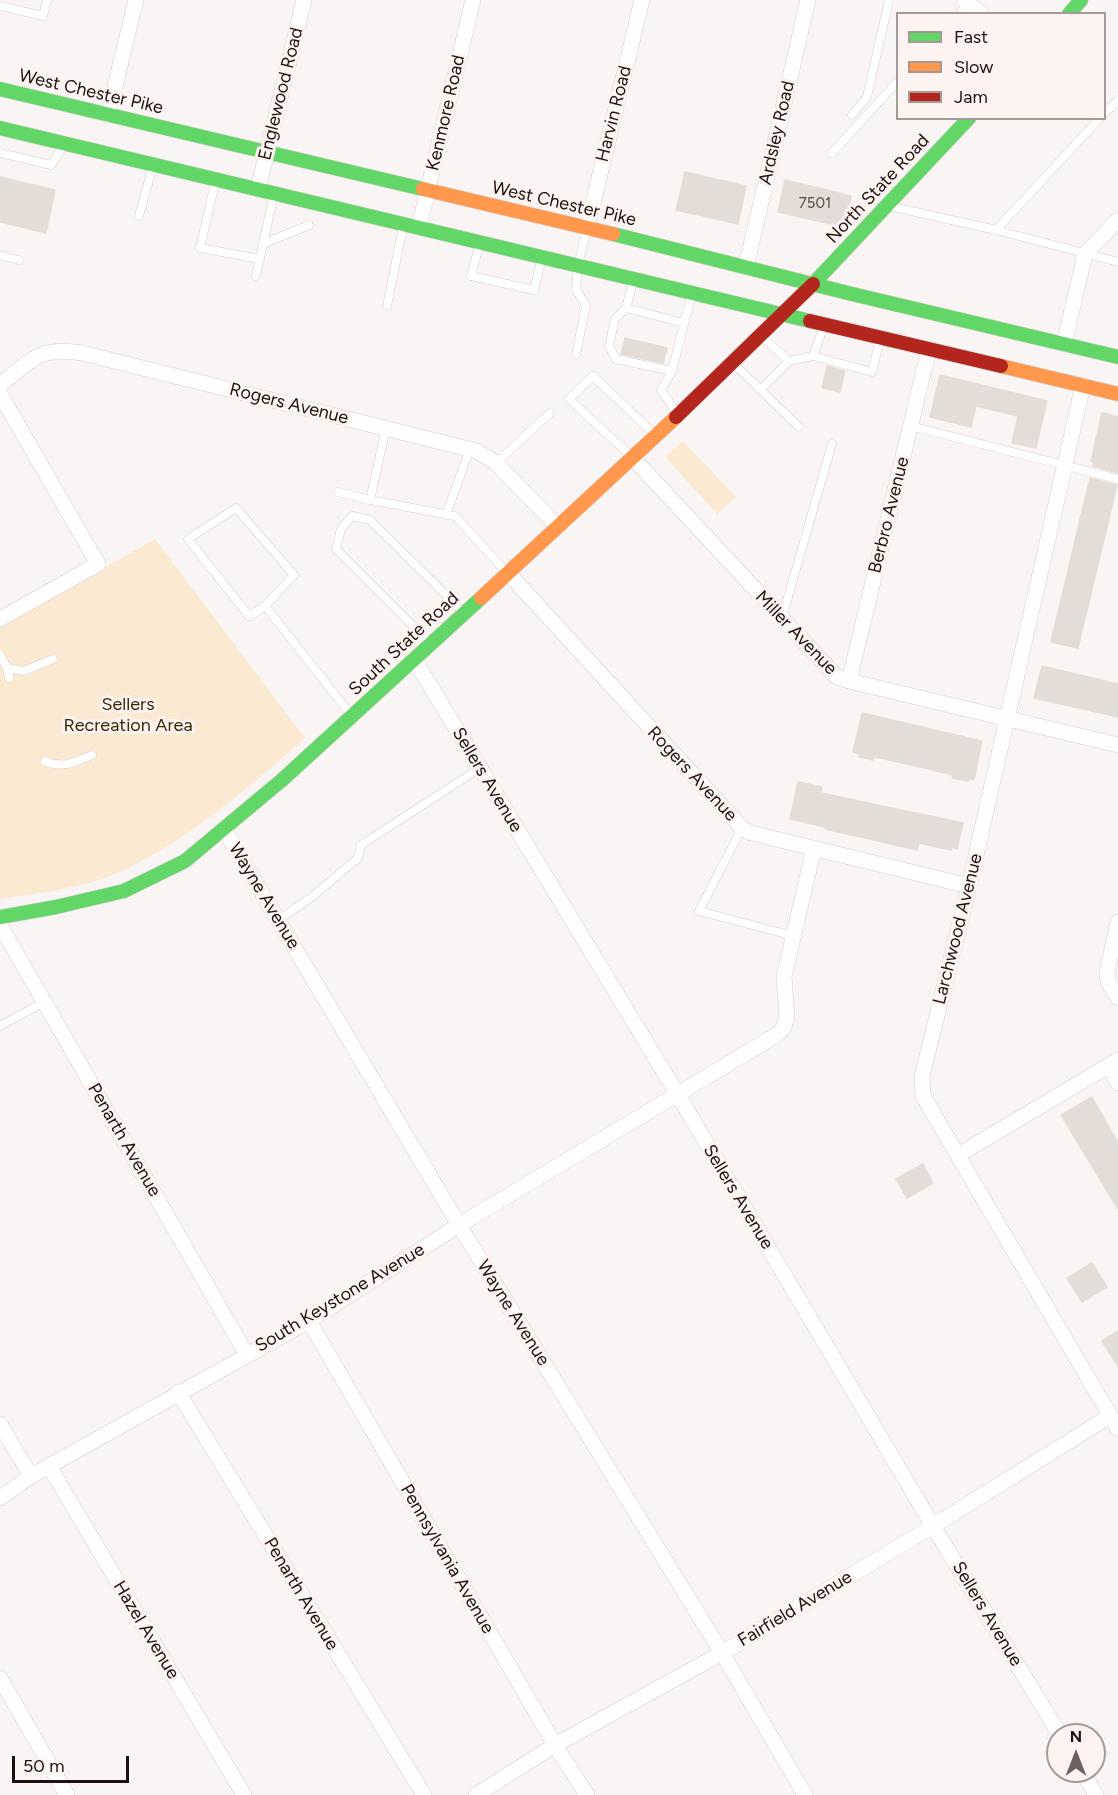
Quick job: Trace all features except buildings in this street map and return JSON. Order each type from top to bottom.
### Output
[{"type":"main road","points":[[1071,12],[1081,0]]},
{"type":"main road","name":"West Chester Pike","points":[[0,89],[1118,357]]},
{"type":"main road","name":"North State Road","points":[[783,314],[967,120]]},
{"type":"main road","points":[[0,128],[1118,394]]},
{"type":"main road","name":"South State Road","points":[[0,918],[124,891],[185,861],[352,717],[558,527],[783,314]]},
{"type":"street","points":[[108,115],[136,0]]},
{"type":"street","name":"Englewood Road","points":[[258,189],[304,0]]},
{"type":"street","name":"Kenmore Road","points":[[412,225],[428,190],[473,0]]},
{"type":"street","name":"Harvin Road","points":[[587,228],[642,0]]},
{"type":"street","name":"Ardsley Road","points":[[746,267],[808,0]]},
{"type":"street","points":[[964,5],[978,12]]},
{"type":"street","points":[[1064,344],[1085,254],[1118,220]]},
{"type":"street","name":"Berbro Avenue","points":[[849,681],[929,349]]},
{"type":"street","name":"Rogers Avenue","points":[[0,385],[40,354],[60,350],[93,356],[470,449],[496,463],[558,527]]},
{"type":"street","name":"Larchwood Avenue","points":[[1083,386],[921,1087],[923,1096],[1114,1423]]},
{"type":"street","points":[[0,394],[98,564],[0,619]]},
{"type":"street","name":"Miller Avenue","points":[[632,456],[837,677],[1118,746]]},
{"type":"street","name":"Rogers Avenue","points":[[508,573],[742,828],[969,886]]},
{"type":"street","name":"Sellers Avenue","points":[[414,660],[678,1095],[933,1526],[1053,1723]]},
{"type":"street","name":"Wayne Avenue","points":[[224,829],[459,1225],[722,1653],[805,1795]]},
{"type":"street","points":[[678,1095],[783,1029],[788,1018],[784,977],[814,848]]},
{"type":"street","points":[[1118,922],[1107,972],[1108,982],[1118,998]]},
{"type":"street","name":"Penarth Avenue","points":[[0,925],[247,1355]]},
{"type":"street","points":[[958,1155],[1113,1063],[1118,1083]]},
{"type":"street","name":"South Keystone Avenue","points":[[0,1498],[31,1476],[309,1321],[459,1225],[678,1095]]},
{"type":"street","name":"Pennsylvania Avenue","points":[[309,1321],[555,1745],[587,1795]]},
{"type":"street","name":"Penarth Avenue","points":[[178,1392],[424,1795]]},
{"type":"street","name":"Fairfield Avenue","points":[[476,1795],[555,1745],[722,1653],[933,1526],[1114,1423]]},
{"type":"street","points":[[0,1424],[31,1476]]},
{"type":"street","name":"Hazel Avenue","points":[[49,1466],[244,1795]]},
{"type":"street","points":[[0,1678],[67,1795]]},
{"type":"lane","points":[[0,6],[44,16],[47,0]]},
{"type":"lane","points":[[852,115],[867,97],[889,0]]},
{"type":"lane","points":[[832,153],[896,82]]},
{"type":"lane","points":[[1106,112],[1118,100]]},
{"type":"lane","points":[[996,230],[1098,120]]},
{"type":"lane","points":[[0,153],[51,165],[65,143]]},
{"type":"lane","points":[[139,216],[153,164]]},
{"type":"lane","points":[[216,179],[200,248],[260,260]]},
{"type":"lane","points":[[256,276],[275,193]]},
{"type":"lane","points":[[887,206],[996,230],[1118,262]]},
{"type":"lane","points":[[263,244],[309,225]]},
{"type":"lane","points":[[387,306],[412,225]]},
{"type":"lane","points":[[576,354],[586,306],[576,289],[578,265],[587,228]]},
{"type":"lane","points":[[480,241],[471,276],[534,290],[543,256]]},
{"type":"lane","points":[[0,255],[20,260]]},
{"type":"lane","points":[[635,278],[626,308],[615,319],[609,346],[616,359],[672,371]]},
{"type":"lane","points":[[677,415],[660,390],[672,371],[692,292]]},
{"type":"lane","points":[[626,308],[684,323]]},
{"type":"lane","points":[[813,356],[825,324]]},
{"type":"lane","points":[[761,335],[789,361]]},
{"type":"lane","points":[[760,390],[789,361],[813,356],[872,372],[880,337]]},
{"type":"lane","points":[[733,363],[799,427]]},
{"type":"lane","points":[[632,456],[569,399],[593,376],[655,435]]},
{"type":"lane","points":[[496,463],[550,413]]},
{"type":"lane","points":[[911,426],[1118,479]]},
{"type":"lane","points":[[369,500],[386,428]]},
{"type":"lane","points":[[782,619],[832,444]]},
{"type":"lane","points":[[446,514],[470,449]]},
{"type":"lane","points":[[338,492],[455,516],[508,573]]},
{"type":"lane","points":[[236,508],[294,575],[265,606],[249,615],[189,539],[236,508]]},
{"type":"lane","points":[[431,644],[336,549],[342,529],[352,516],[370,520],[464,614]]},
{"type":"lane","points":[[265,606],[352,717]]},
{"type":"lane","points":[[0,655],[8,668],[9,678]]},
{"type":"lane","points":[[8,668],[24,671],[53,659]]},
{"type":"lane","points":[[45,761],[55,766],[68,765],[92,755]]},
{"type":"lane","points":[[278,920],[313,896],[358,858],[361,845],[480,768]]},
{"type":"lane","points":[[742,828],[699,911],[794,936]]},
{"type":"lane","points":[[0,1026],[45,1002]]},
{"type":"green space","points":[[683,441],[736,497],[717,514],[667,459],[667,455]]},
{"type":"green space","name":"Sellers Recreation Area","points":[[155,539],[305,738],[208,819],[153,855],[99,880],[0,899],[0,627]]},
{"type":"traffic: fast","points":[[1071,12],[1081,0]]},
{"type":"traffic: fast","points":[[0,89],[423,189]]},
{"type":"traffic: fast","points":[[813,284],[967,120]]},
{"type":"traffic: fast","points":[[0,128],[810,321]]},
{"type":"traffic: fast","points":[[613,234],[1118,357]]},
{"type":"traffic: fast","points":[[0,917],[124,891],[185,861],[282,780],[481,598]]},
{"type":"traffic: slow","points":[[423,189],[613,234]]},
{"type":"traffic: slow","points":[[1001,366],[1118,394]]},
{"type":"traffic: slow","points":[[481,598],[676,417]]},
{"type":"traffic: jam","points":[[676,417],[813,284]]},
{"type":"traffic: jam","points":[[810,321],[1001,366]]}]
